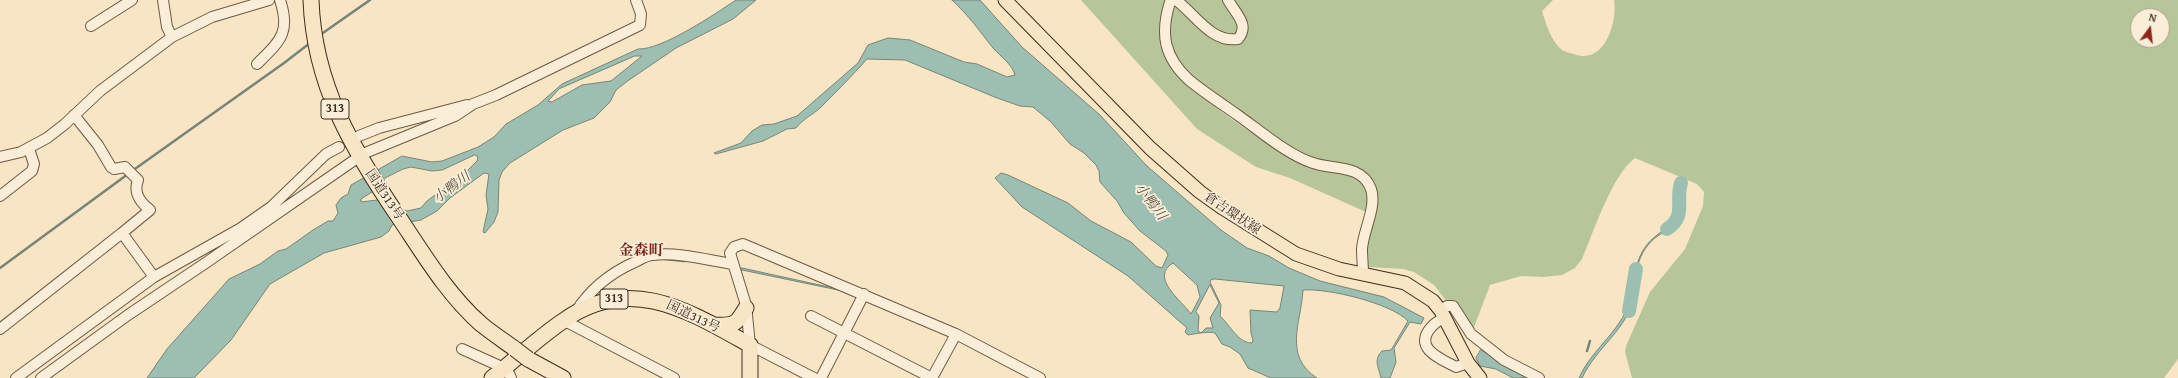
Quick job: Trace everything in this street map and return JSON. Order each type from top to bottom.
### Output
[{"type":"highway","name":"国道313号","points":[[311,0],[316,47],[331,101],[361,160],[425,257],[463,306],[480,323],[528,359],[564,378]]},
{"type":"highway","name":"国道313号","points":[[492,378],[507,371],[569,316],[603,301],[644,298],[671,304],[750,345]]},
{"type":"highway","points":[[714,325],[731,326],[737,323],[746,308]]},
{"type":"highway","points":[[750,345],[750,378]]},
{"type":"main road","name":"倉吉環状線","points":[[1005,0],[1150,148],[1200,192],[1244,223],[1296,254],[1319,263],[1405,283],[1433,301],[1442,314],[1468,363],[1480,378]]},
{"type":"street","points":[[90,26],[132,0]]},
{"type":"street","points":[[163,0],[167,27],[172,37]]},
{"type":"street","points":[[0,157],[29,148],[47,138],[100,91],[172,37],[217,16],[269,0]]},
{"type":"street","points":[[257,64],[280,38],[284,31],[286,18],[280,0]]},
{"type":"street","points":[[359,136],[379,128],[473,104],[496,95],[640,25],[641,14],[636,0]]},
{"type":"street","points":[[1228,0],[1244,27],[1244,33],[1238,39],[1230,40],[1219,37],[1207,29],[1175,0],[1170,2],[1166,14],[1165,32],[1167,48],[1178,70],[1189,80],[1269,138],[1314,164],[1349,170],[1361,175],[1368,183],[1372,191],[1372,202],[1362,249],[1364,274]]},
{"type":"street","points":[[41,378],[128,315],[361,160],[456,116],[473,104]]},
{"type":"street","points":[[0,329],[150,210],[139,200],[135,187],[138,180],[125,167],[114,169],[111,167],[98,145],[74,115]]},
{"type":"street","points":[[16,378],[154,277],[241,228],[271,207],[326,154],[339,147]]},
{"type":"street","points":[[0,196],[32,171],[34,164],[29,148]]},
{"type":"street","points":[[122,233],[154,277]]},
{"type":"street","points":[[814,378],[750,345],[746,308],[730,253],[734,247],[743,244],[864,294],[956,334],[1040,378]]},
{"type":"street","points":[[674,378],[569,316],[585,297],[618,270],[651,255],[671,255],[732,264]]},
{"type":"street","points":[[821,378],[864,294]]},
{"type":"street","points":[[1468,363],[1456,367],[1436,356],[1428,349],[1425,338],[1447,306],[1453,306],[1471,334],[1504,360],[1533,377]]},
{"type":"street","points":[[811,316],[932,378],[956,334]]},
{"type":"street","points":[[462,349],[507,371]]},
{"type":"green space","points":[[1081,0],[1553,0],[1542,11],[1552,37],[1562,50],[1584,56],[1593,54],[1601,48],[1607,40],[1614,19],[1614,0],[2178,0],[2178,359],[2164,378],[1632,378],[1625,352],[1626,346],[1650,292],[1685,249],[1703,206],[1704,192],[1697,184],[1635,158],[1627,166],[1611,190],[1582,259],[1575,268],[1562,275],[1543,277],[1521,276],[1490,285],[1473,330],[1456,305],[1447,302],[1434,285],[1414,272],[1403,269],[1368,267],[1364,248],[1376,209],[1377,199],[1376,189],[1371,179],[1363,172],[1343,164],[1301,154],[1199,84],[1176,60],[1169,47],[1165,32],[1165,17],[1162,35],[1166,58],[1177,74],[1190,87],[1251,133],[1288,156],[1308,165],[1341,171],[1357,178],[1365,186],[1367,197],[1366,212],[1290,178],[1256,167],[1197,129]]},
{"type":"water","name":"小鴨川","points":[[736,0],[756,0],[733,19],[676,48],[629,80],[616,90],[610,102],[594,118],[563,130],[510,163],[502,172],[499,180],[498,212],[494,222],[485,233],[483,232],[488,209],[486,195],[489,174],[484,173],[450,198],[437,211],[421,220],[392,225],[389,231],[381,237],[324,253],[270,284],[231,340],[194,378],[147,378],[167,349],[229,279],[260,264],[278,251],[286,249],[328,221],[333,221],[338,213],[336,205],[341,198],[348,194],[351,185],[402,156],[432,162],[442,161],[478,147],[494,137],[506,124],[538,105],[562,84],[638,49],[648,48],[674,38]],"holes":[[[635,56],[642,56],[611,81],[582,85],[552,102],[548,101],[559,89]],[[475,155],[478,157],[477,161],[467,171],[427,201],[421,208],[407,211],[377,200],[361,202],[361,199],[372,192],[385,178],[403,169],[411,167],[432,171],[442,170]]]},
{"type":"water","name":"小鴨川","points":[[952,0],[980,0],[1022,47],[1100,115],[1147,166],[1221,230],[1247,248],[1269,256],[1289,268],[1320,281],[1384,297],[1424,318],[1421,324],[1410,322],[1394,348],[1396,362],[1390,378],[1381,378],[1377,364],[1379,354],[1382,351],[1391,350],[1408,321],[1400,314],[1388,308],[1342,294],[1327,291],[1303,290],[1296,338],[1297,349],[1300,360],[1317,378],[1271,378],[1248,368],[1240,354],[1230,347],[1222,344],[1215,333],[1209,332],[1188,335],[1185,332],[1187,328],[1128,276],[1022,207],[995,178],[1001,173],[1008,175],[1068,203],[1091,221],[1131,242],[1156,266],[1162,268],[1168,255],[1166,251],[1140,231],[1124,213],[1117,201],[1100,182],[1099,171],[1096,165],[1084,153],[1070,144],[1051,122],[1033,107],[1020,106],[997,98],[905,60],[867,59],[820,108],[796,128],[787,129],[763,141],[716,154],[714,153],[741,143],[752,131],[762,125],[774,124],[797,116],[858,63],[868,45],[888,38],[910,40],[964,62],[977,64],[1007,77],[1015,75],[1009,64],[993,48],[974,23]],"holes":[[[1173,263],[1197,285],[1200,297],[1191,314],[1169,288],[1164,275],[1166,269]],[[1215,279],[1284,286],[1280,308],[1277,312],[1250,310],[1252,343],[1238,337],[1220,316],[1221,305],[1210,282],[1211,280]],[[1210,285],[1219,303],[1210,318],[1213,328],[1206,328],[1201,333],[1198,331],[1199,316],[1196,312]]]},
{"type":"water","points":[[1679,215],[1673,229],[1666,231],[1654,239],[1645,249],[1639,262],[1633,286],[1635,271],[1642,252],[1651,240],[1672,224]]},
{"type":"water","points":[[742,268],[838,289],[838,290],[742,270]]},
{"type":"water","points":[[1632,293],[1635,293],[1626,317],[1588,367],[1582,378],[1579,378],[1592,356],[1616,328],[1628,306]]},
{"type":"water","points":[[1481,350],[1529,378],[1513,378],[1496,369],[1480,366],[1476,358]]},
{"type":"waterway","points":[[320,35],[370,0]]},
{"type":"waterway","points":[[132,171],[310,43]]},
{"type":"waterway","points":[[0,268],[128,174]]},
{"type":"waterway","points":[[1667,229],[1673,224],[1679,214],[1679,190],[1681,183]]},
{"type":"waterway","points":[[665,259],[684,261]]},
{"type":"waterway","points":[[1629,311],[1636,269]]},
{"type":"waterway","points":[[1587,351],[1590,341]]},
{"type":"district","name":"金森町","points":[[641,251]]}]
